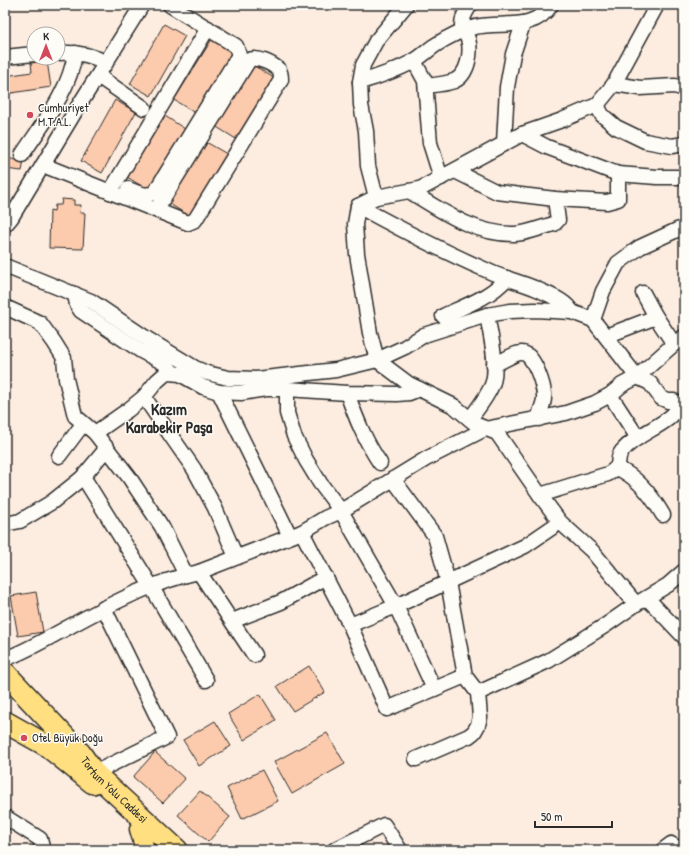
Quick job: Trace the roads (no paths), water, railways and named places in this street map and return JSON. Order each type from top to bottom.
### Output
[{"type":"highway","name":"Tortum Yolu Caddesi","points":[[5,673],[80,753],[94,773],[177,850]]},
{"type":"highway","name":"Tortum Yolu Caddesi","points":[[5,722],[46,745],[96,786],[160,850]]},
{"type":"main road","points":[[139,829],[145,850]]},
{"type":"street","points":[[7,220],[43,165],[142,5]]},
{"type":"street","points":[[43,165],[112,188],[144,195],[150,195],[155,192],[238,57],[239,52],[236,46],[170,5]]},
{"type":"street","points":[[376,197],[368,166],[366,131],[361,105],[360,82],[363,65],[376,41],[406,5]]},
{"type":"street","points":[[426,86],[455,80],[461,76],[466,66],[469,51],[467,37],[462,30],[463,19],[470,5]]},
{"type":"street","points":[[360,82],[380,76],[414,61],[435,45],[462,30],[476,26],[523,24],[540,17],[551,5]]},
{"type":"street","points":[[358,206],[376,197],[420,190],[522,134],[562,120],[597,105],[614,84],[657,5]]},
{"type":"street","points":[[504,143],[507,87],[512,54],[523,24]]},
{"type":"street","points":[[112,188],[208,28]]},
{"type":"street","points":[[66,53],[92,56],[106,63]]},
{"type":"street","points":[[22,155],[62,94],[72,71],[75,53]]},
{"type":"street","points":[[5,57],[26,55]]},
{"type":"street","points":[[112,188],[156,210],[188,223],[195,220],[281,80],[281,75],[278,70],[259,58],[249,60],[156,210]]},
{"type":"street","points":[[414,61],[426,81],[430,143],[441,178]]},
{"type":"street","points":[[98,76],[144,108]]},
{"type":"street","points":[[614,84],[640,88],[675,86],[684,89]]},
{"type":"street","points":[[597,105],[602,115],[616,127],[645,141],[672,146],[684,144]]},
{"type":"street","points":[[522,134],[547,147],[618,174],[657,177],[684,177]]},
{"type":"street","points":[[455,171],[497,192],[555,199],[607,202],[618,199],[618,174]]},
{"type":"street","points":[[409,191],[457,220],[491,232],[517,234],[554,224],[558,220],[555,199]]},
{"type":"street","points":[[358,206],[445,252],[531,287],[560,301],[568,306],[572,312]]},
{"type":"street","points":[[358,206],[355,224],[357,254],[370,332],[377,360],[394,374],[419,389],[454,406],[477,425],[497,433],[560,522],[592,551],[642,601],[684,637]]},
{"type":"street","points":[[593,320],[603,291],[618,263],[640,247],[684,228]]},
{"type":"street","points":[[5,266],[91,301],[149,340],[195,368],[228,378],[256,379],[336,370],[377,360],[424,336],[487,314],[535,310],[572,312],[593,320],[637,377],[650,383],[661,398],[683,405],[669,418],[643,434],[622,451],[617,468],[608,474],[540,495]]},
{"type":"street","points":[[442,316],[468,305],[501,286],[507,278]]},
{"type":"street","points":[[5,659],[23,653],[104,608],[151,586],[192,574],[296,534],[341,511],[426,460],[485,429],[566,413],[595,403],[610,395],[622,385],[637,377],[679,340],[656,317],[643,293]]},
{"type":"street","points":[[75,294],[77,305],[81,311],[141,351],[166,364],[173,372]]},
{"type":"street","points":[[5,307],[40,323],[54,342],[64,358],[66,378],[74,416],[95,433],[107,448],[129,478],[192,574],[232,621],[254,655]]},
{"type":"street","points":[[470,419],[482,403],[493,384],[494,365],[487,314]]},
{"type":"street","points":[[606,336],[656,317]]},
{"type":"street","points":[[494,365],[519,353],[525,353],[529,356],[539,374],[544,392],[544,401],[539,419]]},
{"type":"street","points":[[95,433],[144,397],[165,374],[173,372],[180,374],[203,387],[219,392],[241,393],[287,389],[347,393],[397,394],[409,393],[419,389]]},
{"type":"street","points":[[287,389],[287,413],[294,436],[306,460],[320,483],[341,511],[396,606],[434,689]]},
{"type":"street","points":[[219,392],[296,534],[326,577],[350,625],[387,709],[465,676]]},
{"type":"street","points":[[347,393],[368,446],[380,463]]},
{"type":"street","points":[[610,395],[638,438]]},
{"type":"street","points":[[144,397],[194,469],[215,508],[236,557]]},
{"type":"street","points":[[59,456],[83,424]]},
{"type":"street","points":[[5,524],[20,521],[52,502],[82,478],[107,448]]},
{"type":"street","points":[[617,468],[637,480],[655,501],[663,515]]},
{"type":"street","points":[[82,478],[151,586],[206,680]]},
{"type":"street","points":[[393,479],[435,536],[448,582],[465,676],[478,693],[480,718],[474,732],[416,759]]},
{"type":"street","points":[[350,625],[396,606],[525,546],[560,522]]},
{"type":"street","points":[[478,693],[548,660],[668,585],[684,571]]},
{"type":"street","points":[[232,621],[281,602],[326,577]]},
{"type":"street","points":[[94,773],[167,737],[104,608]]},
{"type":"street","points":[[5,817],[40,839],[42,850]]},
{"type":"street","points":[[334,850],[384,825],[400,850]]},
{"type":"street","points":[[662,850],[671,844],[681,850]]},
{"type":"place","name":"Cumhuriyet M.T.A.L.","points":[[30,115]]},
{"type":"place","name":"Otel Büyük Doğu","points":[[24,738]]},
{"type":"district","name":"Kazım Karabekir Paşa","points":[[169,418]]}]
